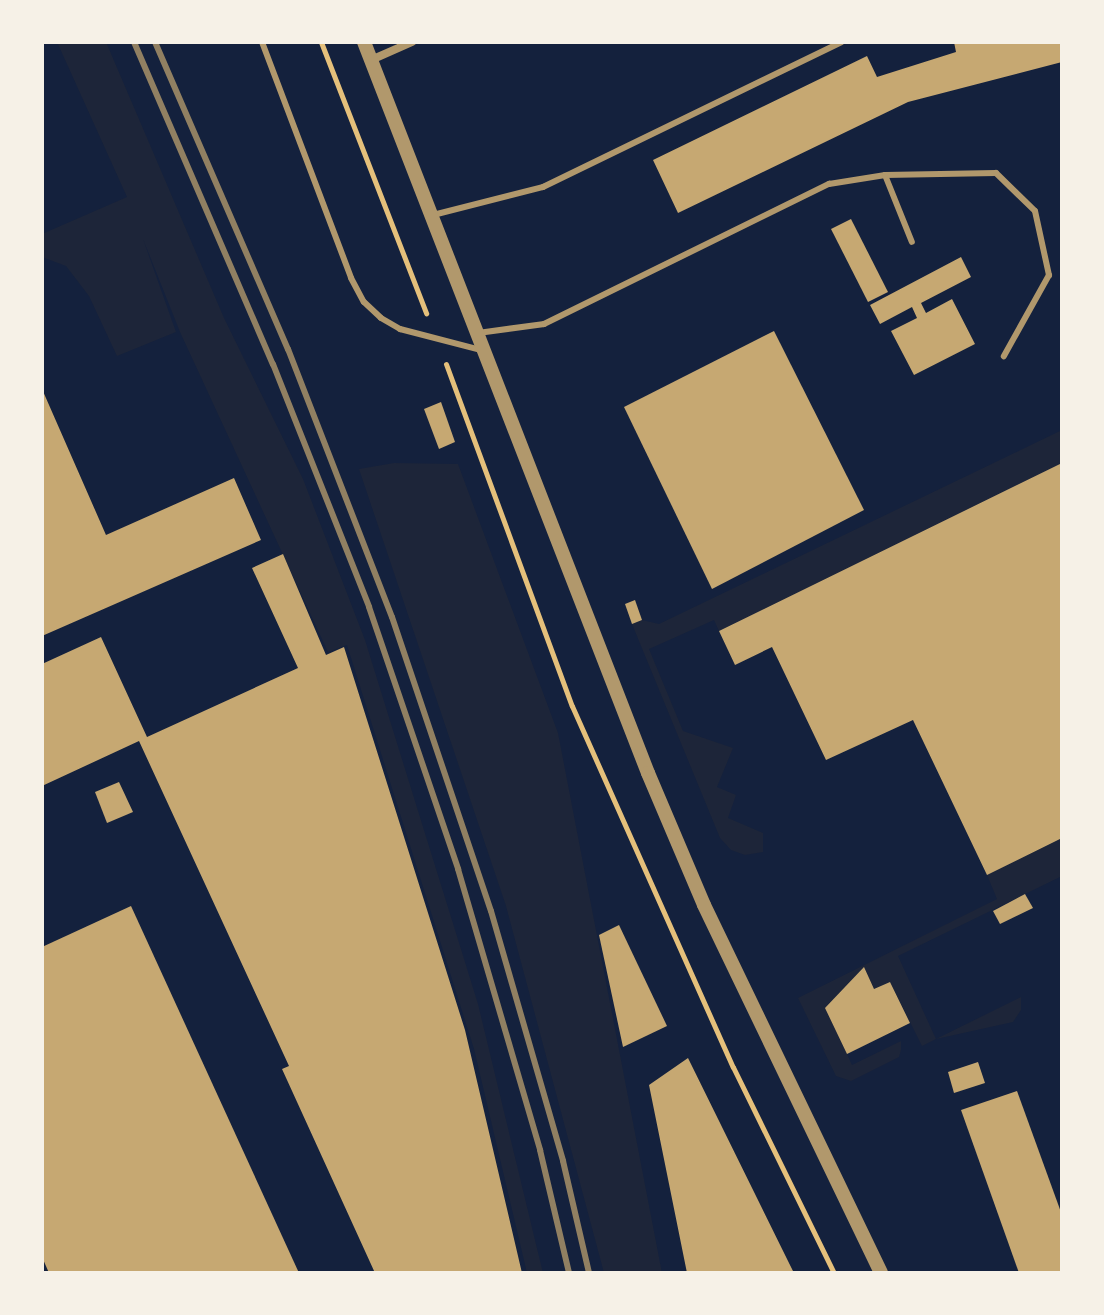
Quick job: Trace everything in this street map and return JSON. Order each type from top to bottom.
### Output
[{"type":"street","points":[[364,42],[648,773],[704,905],[881,1273]]},
{"type":"street","points":[[371,60],[412,42]]},
{"type":"lane","points":[[262,42],[351,278],[364,302],[391,323],[437,340],[486,352]]},
{"type":"lane","points":[[433,215],[543,187],[842,42]]},
{"type":"lane","points":[[478,333],[544,324],[829,184],[885,175],[996,173],[1035,211],[1049,275],[1004,356]]},
{"type":"lane","points":[[885,175],[912,242]]},
{"type":"path","points":[[321,42],[437,340],[584,734],[733,1067],[834,1273]]},
{"type":"shaded area","points":[[57,42],[106,42],[224,318],[303,479],[365,640],[478,1004],[543,1273],[527,1273],[474,1049],[347,645],[328,652],[180,332],[143,239],[176,332],[117,356],[89,296],[66,266],[42,257],[42,234],[127,197]]},
{"type":"shaded area","points":[[1062,430],[1062,463],[719,631],[714,620],[649,649],[683,731],[733,748],[717,787],[736,795],[728,818],[763,833],[763,852],[745,855],[731,850],[720,838],[632,624],[642,620],[659,624]]},
{"type":"shaded area","points":[[394,463],[458,464],[558,733],[662,1273],[604,1273],[506,906],[359,469]]},
{"type":"shaded area","points":[[1062,838],[1062,876],[898,956],[936,1039],[922,1046],[890,982],[874,989],[864,968],[847,1054],[852,1065],[901,1041],[901,1050],[899,1057],[851,1081],[836,1076],[798,998],[997,899],[987,875]]},
{"type":"shaded area","points":[[1021,997],[1021,1010],[1013,1022],[936,1039]]},
{"type":"building","points":[[954,42],[1062,42],[1062,62],[908,102],[678,213],[653,160],[867,56],[877,77],[956,52]]},
{"type":"building","points":[[851,219],[888,292],[868,302],[831,229]]},
{"type":"building","points":[[961,257],[971,277],[921,303],[926,313],[952,299],[975,344],[914,375],[891,331],[917,318],[912,307],[880,324],[870,305]]},
{"type":"building","points":[[774,331],[864,510],[712,589],[624,407]]},
{"type":"building","points":[[42,389],[106,535],[234,478],[261,540],[42,636]]},
{"type":"building","points":[[441,402],[455,442],[439,449],[424,409]]},
{"type":"building","points":[[1062,463],[1062,838],[987,875],[913,720],[826,760],[772,647],[735,665],[719,631]]},
{"type":"building","points":[[283,554],[326,655],[344,647],[465,1030],[522,1273],[375,1273],[282,1069],[289,1066],[139,741],[42,786],[42,664],[101,637],[147,737],[298,668],[252,568]]},
{"type":"building","points":[[635,600],[642,620],[632,624],[625,604]]},
{"type":"building","points":[[119,782],[133,812],[107,823],[95,792]]},
{"type":"building","points":[[1025,894],[1033,908],[1000,924],[993,911]]},
{"type":"building","points":[[131,906],[299,1273],[49,1273],[42,1257],[42,947]]},
{"type":"building","points":[[619,925],[667,1026],[623,1047],[599,935]]},
{"type":"building","points":[[864,967],[874,989],[890,982],[910,1023],[847,1054],[825,1008]]},
{"type":"building","points":[[688,1058],[794,1273],[687,1273],[649,1085]]},
{"type":"building","points":[[978,1062],[985,1083],[954,1093],[948,1072]]},
{"type":"building","points":[[1017,1091],[1062,1215],[1062,1273],[1019,1273],[961,1110]]},
{"type":"railway","points":[[134,42],[273,364],[369,607],[458,869],[540,1150],[569,1273]]},
{"type":"railway","points":[[155,42],[288,349],[392,617],[491,911],[563,1161],[589,1273]]}]
